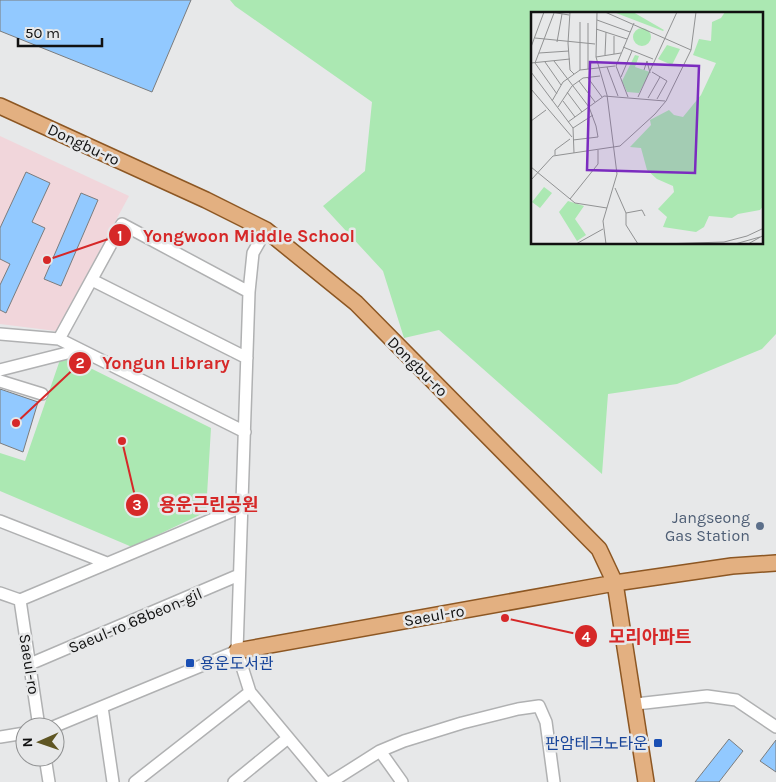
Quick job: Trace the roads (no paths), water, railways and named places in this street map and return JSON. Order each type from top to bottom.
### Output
[{"type":"main road","name":"Dongbu-ro","points":[[0,106],[206,200],[266,230],[356,303],[600,549],[615,583],[636,704],[646,782]]},
{"type":"main road","name":"Saeul-ro","points":[[237,651],[615,583],[732,566],[776,563]]},
{"type":"street","points":[[59,339],[122,224],[248,292]]},
{"type":"street","points":[[266,230],[254,253],[248,292],[237,651],[250,692],[325,782]]},
{"type":"street","points":[[92,280],[247,358]]},
{"type":"street","points":[[0,334],[59,339],[244,432]]},
{"type":"street","points":[[0,370],[79,350]]},
{"type":"street","points":[[0,382],[42,394]]},
{"type":"street","points":[[0,593],[20,600],[242,507]]},
{"type":"street","points":[[0,522],[107,563]]},
{"type":"street","name":"Saeul-ro 68beon-gil","points":[[30,664],[240,574]]},
{"type":"street","name":"Saeul-ro","points":[[20,600],[38,717]]},
{"type":"street","name":"Saeul-ro","points":[[65,722],[237,651]]},
{"type":"street","points":[[135,782],[250,692]]},
{"type":"street","points":[[636,704],[707,696],[736,700],[776,727]]},
{"type":"street","points":[[331,782],[380,752],[404,741],[462,723],[518,709],[539,706],[546,722],[554,782]]},
{"type":"street","points":[[102,707],[114,782]]},
{"type":"street","points":[[0,738],[15,735]]},
{"type":"street","points":[[234,782],[288,738]]},
{"type":"street","points":[[380,752],[402,782]]},
{"type":"street","points":[[47,767],[49,782]]},
{"type":"place","name":"Yongwoon Middle School","points":[[47,260]]},
{"type":"place","name":"Yongun Library","points":[[16,423]]},
{"type":"place","name":"용운근린공원","points":[[122,441]]},
{"type":"place","name":"Jangseong Gas Station","points":[[760,526]]},
{"type":"place","name":"모리아파트","points":[[505,618]]},
{"type":"place","name":"용운도서관","points":[[190,663]]},
{"type":"place","name":"판암테크노타운","points":[[658,743]]}]
